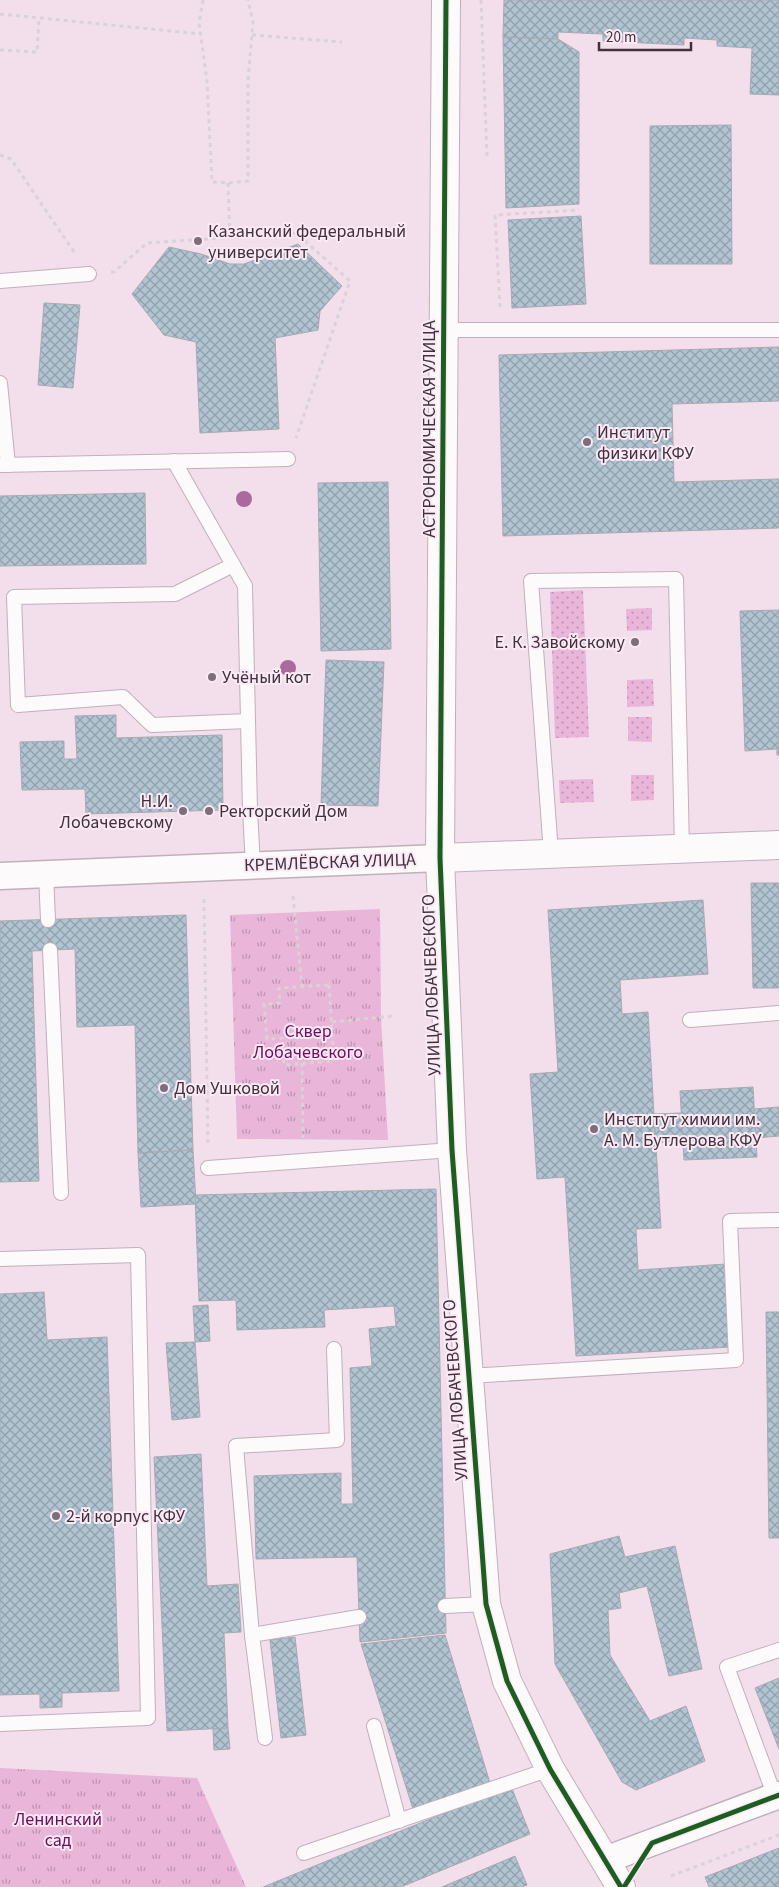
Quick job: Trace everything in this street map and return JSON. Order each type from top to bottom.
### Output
[{"type":"street","name":"АСТРОНОМИЧЕСКАЯ УЛИЦА","points":[[440,858],[446,0]]},
{"type":"street","name":"КРЕМЛЁВСКАЯ УЛИЦА","points":[[0,876],[779,845]]},
{"type":"street","name":"УЛИЦА ЛОБАЧЕВСКОГО","points":[[440,858],[452,1150],[486,1604],[507,1681],[550,1768],[621,1887]]},
{"type":"street","points":[[605,1860],[777,1796]]},
{"type":"lane","points":[[0,280],[89,274]]},
{"type":"lane","points":[[444,330],[779,330]]},
{"type":"lane","points":[[0,383],[4,465],[288,459]]},
{"type":"lane","points":[[174,462],[245,586],[253,866]]},
{"type":"lane","points":[[232,565],[175,594],[14,597],[18,705],[123,697],[152,725],[248,720]]},
{"type":"lane","points":[[551,854],[531,581],[676,579],[682,849]]},
{"type":"lane","points":[[46,874],[48,920]]},
{"type":"lane","points":[[50,950],[61,1193]]},
{"type":"lane","points":[[690,1020],[779,1013]]},
{"type":"lane","points":[[208,1168],[452,1150]]},
{"type":"lane","points":[[468,1376],[736,1360],[730,1221],[779,1220]]},
{"type":"lane","points":[[0,1259],[138,1255],[148,1718],[0,1724]]},
{"type":"lane","points":[[265,1738],[252,1635],[236,1446],[337,1440],[334,1349]]},
{"type":"lane","points":[[445,1606],[486,1604]]},
{"type":"lane","points":[[252,1635],[359,1616]]},
{"type":"lane","points":[[777,1796],[727,1667],[779,1650]]},
{"type":"lane","points":[[374,1726],[399,1821]]},
{"type":"lane","points":[[304,1853],[550,1768]]},
{"type":"path","points":[[203,0],[199,23],[207,81],[212,182],[228,183],[248,181],[248,80],[253,22],[248,0]]},
{"type":"path","points":[[481,0],[487,156]]},
{"type":"path","points":[[0,14],[201,34]]},
{"type":"path","points":[[0,50],[37,52],[39,18]]},
{"type":"path","points":[[252,35],[342,42]]},
{"type":"path","points":[[0,155],[11,159],[89,274],[114,272],[147,243],[296,234],[350,281],[288,459]]},
{"type":"path","points":[[228,183],[230,238]]},
{"type":"path","points":[[494,307],[501,306],[495,215],[579,210]]},
{"type":"path","points":[[293,896],[302,986]]},
{"type":"path","points":[[204,899],[208,1168]]},
{"type":"path","points":[[329,984],[332,1022],[334,1061],[284,1065],[282,1038],[267,1039],[264,1004],[280,1003],[279,988],[329,984]]},
{"type":"path","points":[[332,1022],[392,1016]]},
{"type":"path","points":[[302,1063],[304,1161]]},
{"type":"path","points":[[671,1876],[779,1835]]},
{"type":"green space","points":[[583,590],[589,737],[555,738],[550,592]]},
{"type":"green space","points":[[652,608],[652,630],[627,631],[626,609]]},
{"type":"green space","points":[[653,679],[654,706],[627,707],[627,680]]},
{"type":"green space","points":[[628,717],[652,717],[652,742],[628,741]]},
{"type":"green space","points":[[631,775],[654,775],[654,800],[631,801]]},
{"type":"green space","points":[[593,779],[594,802],[560,803],[559,780]]},
{"type":"green space","name":"Сквер Лобачевского","points":[[380,909],[381,1017],[388,1140],[237,1139],[230,915]]},
{"type":"green space","name":"Ленинский сад","points":[[0,1768],[197,1778],[246,1887],[0,1887]]},
{"type":"building","points":[[504,0],[779,0],[779,95],[750,94],[752,48],[717,46],[717,40],[684,38],[684,45],[603,41],[603,34],[558,32],[558,39],[503,37]]},
{"type":"building","points":[[503,37],[558,39],[579,52],[579,204],[506,208]]},
{"type":"building","points":[[731,125],[732,264],[650,264],[650,126]]},
{"type":"building","points":[[581,216],[586,304],[512,308],[508,220]]},
{"type":"building","points":[[298,244],[342,286],[320,311],[318,330],[275,338],[279,429],[200,433],[196,342],[164,335],[132,294],[169,247],[201,254],[230,264],[244,264]]},
{"type":"building","points":[[44,303],[80,305],[73,388],[38,385]]},
{"type":"building","name":"Институт физики КФУ","points":[[779,347],[779,401],[672,404],[674,482],[779,479],[779,528],[503,536],[499,355]]},
{"type":"building","points":[[388,482],[391,649],[321,651],[318,483]]},
{"type":"building","points":[[145,493],[146,564],[0,566],[0,496]]},
{"type":"building","points":[[779,610],[779,755],[777,755],[777,749],[745,751],[740,611]]},
{"type":"building","points":[[326,660],[384,662],[378,806],[321,805]]},
{"type":"building","points":[[116,715],[116,738],[222,735],[223,810],[86,814],[85,789],[22,790],[20,742],[64,741],[64,759],[77,759],[75,716]]},
{"type":"building","points":[[751,883],[779,883],[779,988],[753,988]]},
{"type":"building","name":"Институт химии им. А. М. Бутлерова КФУ","points":[[703,900],[708,974],[620,980],[622,1014],[648,1012],[661,1228],[636,1229],[638,1270],[726,1264],[731,1347],[576,1356],[565,1177],[537,1179],[530,1074],[558,1072],[548,910]]},
{"type":"building","name":"Дом Ушковой","points":[[186,915],[193,1150],[138,1153],[135,1025],[77,1027],[75,949],[32,951],[39,1181],[0,1182],[0,921]]},
{"type":"building","points":[[753,1087],[757,1157],[684,1160],[680,1091]]},
{"type":"building","points":[[779,1107],[779,1136],[756,1138],[754,1109]]},
{"type":"building","points":[[681,1113],[683,1141],[656,1143],[654,1114]]},
{"type":"building","points":[[193,1150],[196,1204],[141,1207],[138,1153]]},
{"type":"building","points":[[436,1189],[446,1633],[360,1642],[357,1557],[256,1559],[254,1476],[341,1473],[341,1504],[353,1504],[350,1368],[372,1366],[369,1329],[396,1326],[394,1306],[324,1310],[325,1327],[237,1330],[236,1300],[199,1301],[195,1195]]},
{"type":"building","name":"2-й корпус КФУ","points":[[44,1292],[47,1340],[107,1337],[119,1691],[62,1693],[62,1707],[40,1708],[40,1694],[0,1695],[0,1294]]},
{"type":"building","points":[[208,1305],[210,1341],[195,1342],[193,1306]]},
{"type":"building","points":[[766,1312],[779,1312],[779,1538],[769,1538]]},
{"type":"building","points":[[195,1342],[200,1417],[172,1420],[166,1343]]},
{"type":"building","points":[[201,1454],[207,1586],[238,1584],[241,1632],[224,1633],[228,1728],[167,1731],[154,1457]]},
{"type":"building","points":[[619,1536],[625,1557],[675,1546],[702,1669],[669,1676],[647,1586],[619,1593],[621,1608],[608,1610],[610,1655],[650,1721],[686,1706],[705,1761],[636,1790],[622,1782],[555,1664],[550,1554]]},
{"type":"building","points":[[445,1635],[490,1783],[413,1809],[361,1644]]},
{"type":"building","points":[[295,1637],[306,1735],[281,1738],[270,1640]]},
{"type":"building","points":[[779,1678],[779,1749],[755,1688]]},
{"type":"building","points":[[228,1728],[230,1749],[214,1750],[213,1729]]},
{"type":"building","points":[[511,1786],[530,1834],[401,1887],[263,1887]]},
{"type":"building","points":[[779,1848],[779,1887],[709,1887],[705,1877]]},
{"type":"building","points":[[515,1856],[527,1885],[522,1887],[442,1887]]},
{"type":"cycle path","points":[[446,0],[440,858],[452,1150],[486,1604],[507,1681],[550,1769],[621,1887]]},
{"type":"cycle path","points":[[624,1887],[652,1843],[779,1795]]},
{"type":"place","name":"Казанский федеральный университет","points":[[198,241]]},
{"type":"place","name":"Институт физики КФУ","points":[[587,442]]},
{"type":"place","name":"Е. К. Завойскому","points":[[635,642]]},
{"type":"place","name":"Учёный кот","points":[[212,677]]},
{"type":"place","name":"Н.И. Лобачевскому","points":[[183,811]]},
{"type":"place","name":"Ректорский Дом","points":[[209,811]]},
{"type":"place","name":"Дом Ушковой","points":[[164,1088]]},
{"type":"place","name":"Институт химии им. А. М. Бутлерова КФУ","points":[[594,1129]]},
{"type":"place","name":"2-й корпус КФУ","points":[[56,1516]]}]
